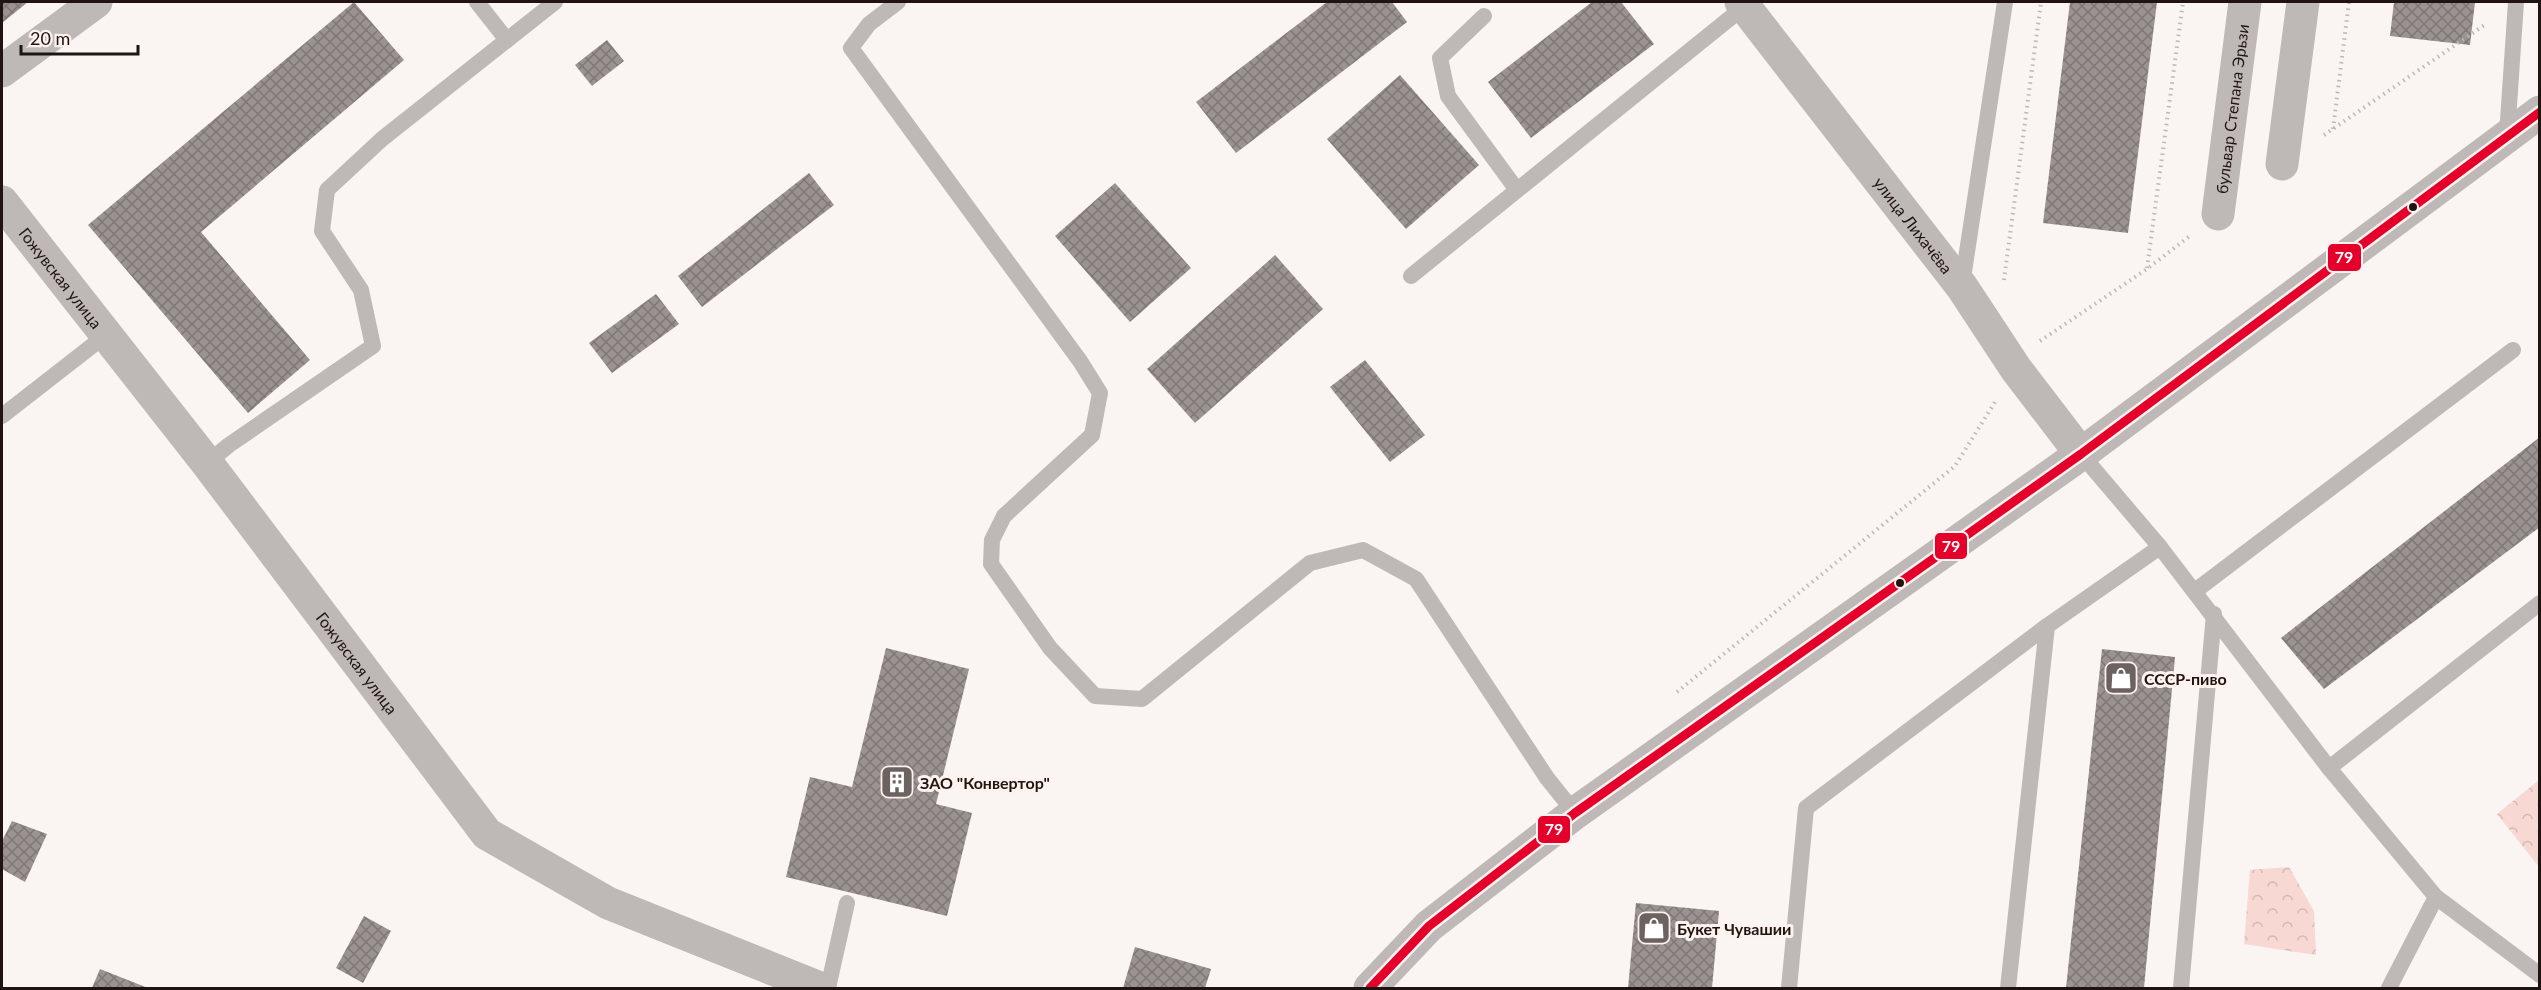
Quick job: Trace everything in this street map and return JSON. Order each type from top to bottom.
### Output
[{"type":"street","points":[[2,71],[96,2]]},
{"type":"street","name":"бульвар Степана Эрьзи","points":[[2218,214],[2245,2]]},
{"type":"street","points":[[2282,164],[2303,2]]},
{"type":"street","name":"улица Лихачёва","points":[[1743,4],[1962,287],[2016,369],[2081,454]]},
{"type":"street","points":[[1370,988],[1429,926],[1575,813],[2081,454],[2540,111]]},
{"type":"street","name":"Гожувская улица","points":[[2,202],[207,463],[487,834],[608,903],[820,988]]},
{"type":"lane","points":[[477,2],[507,40]]},
{"type":"lane","points":[[207,463],[373,346],[361,290],[322,231],[327,190],[382,139],[555,2]]},
{"type":"lane","points":[[898,2],[869,24],[851,48],[1080,361],[1100,393],[1092,435],[1004,516],[992,540],[991,564],[1050,648],[1095,696],[1142,699],[1310,563],[1363,550],[1416,579],[1547,778],[1575,813]]},
{"type":"lane","points":[[1962,287],[2005,2]]},
{"type":"lane","points":[[2507,136],[2516,2]]},
{"type":"lane","points":[[1411,276],[1743,4]]},
{"type":"lane","points":[[1484,16],[1440,58],[1448,96],[1517,190]]},
{"type":"lane","points":[[2,416],[106,335]]},
{"type":"lane","points":[[2195,591],[2513,350]]},
{"type":"lane","points":[[2081,454],[2214,614],[2329,768],[2436,897],[2540,975]]},
{"type":"lane","points":[[1789,988],[1806,808],[2047,626],[2160,547]]},
{"type":"lane","points":[[2329,768],[2540,603]]},
{"type":"lane","points":[[2181,988],[2214,614]]},
{"type":"lane","points":[[2008,988],[2047,626]]},
{"type":"lane","points":[[2389,988],[2436,897]]},
{"type":"lane","points":[[828,988],[847,903]]},
{"type":"path","points":[[2002,292],[2041,2]]},
{"type":"path","points":[[2147,269],[2183,2]]},
{"type":"path","points":[[2333,129],[2349,2]]},
{"type":"green space","points":[[2539,780],[2539,867],[2497,814]]},
{"type":"green space","points":[[2289,867],[2314,911],[2316,955],[2244,944],[2250,870]]},
{"type":"building","points":[[2,2],[28,2],[2,23]]},
{"type":"building","points":[[354,2],[404,60],[201,232],[310,360],[248,413],[88,225]]},
{"type":"building","points":[[1327,2],[1392,2],[1407,22],[1236,153],[1196,102]]},
{"type":"building","points":[[1592,2],[1621,2],[1654,44],[1531,138],[1488,82]]},
{"type":"building","points":[[2070,2],[2157,2],[2128,233],[2043,223]]},
{"type":"building","points":[[2394,2],[2475,2],[2470,45],[2390,36]]},
{"type":"building","points":[[607,40],[624,61],[592,86],[575,65]]},
{"type":"building","points":[[1400,75],[1479,165],[1406,229],[1327,139]]},
{"type":"building","points":[[809,173],[834,205],[702,307],[678,276]]},
{"type":"building","points":[[1115,183],[1191,268],[1130,322],[1055,236]]},
{"type":"building","points":[[1275,255],[1323,309],[1195,423],[1147,369]]},
{"type":"building","points":[[656,294],[679,324],[612,373],[589,343]]},
{"type":"building","points":[[1365,360],[1425,435],[1390,462],[1330,387]]},
{"type":"building","points":[[2540,437],[2540,527],[2324,689],[2281,638]]},
{"type":"building","name":"ЗАО \"Конвертор\"","points":[[886,648],[969,669],[936,804],[972,813],[947,916],[786,877],[810,777],[852,787]]},
{"type":"building","points":[[2102,649],[2175,657],[2144,988],[2066,988]]},
{"type":"building","points":[[12,821],[47,834],[25,882],[2,869],[2,841]]},
{"type":"building","points":[[1636,903],[1719,911],[1712,988],[1628,988]]},
{"type":"building","points":[[364,916],[391,931],[363,983],[336,968]]},
{"type":"building","points":[[1135,947],[1211,969],[1205,988],[1123,988]]},
{"type":"building","points":[[100,969],[148,988],[92,988]]},
{"type":"transit line","name":"79","points":[[1370,988],[1429,926],[1575,813],[2081,454],[2540,112]]},
{"type":"place","name":"СССР-пиво","points":[[2121,678]]},
{"type":"place","name":"ЗАО \"Конвертор\"","points":[[897,782]]},
{"type":"place","name":"Букет Чувашии","points":[[1654,928]]}]
